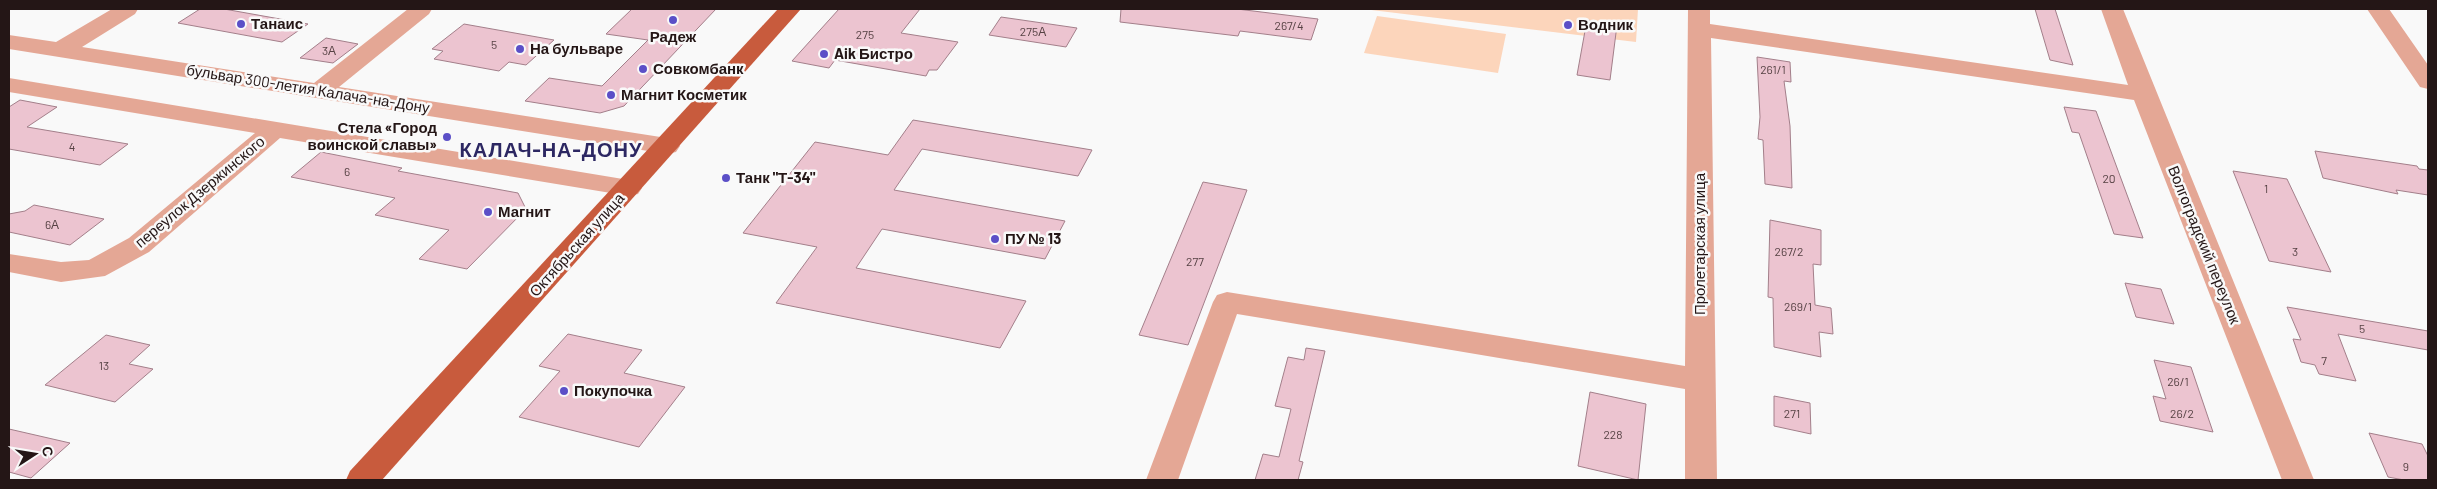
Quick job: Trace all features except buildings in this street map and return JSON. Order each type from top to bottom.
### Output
[{"type":"main road","name":"Октябрьская улица","points":[[362,480],[790,9]]},
{"type":"street","points":[[60,50],[127,9]]},
{"type":"street","points":[[318,91],[421,9]]},
{"type":"street","name":"Волгоградский переулок","points":[[2112,9],[2298,480]]},
{"type":"street","points":[[2378,9],[2428,82]]},
{"type":"street","points":[[1699,19],[2144,94]]},
{"type":"street","name":"Пролетарская улица","points":[[1699,19],[1702,480]]},
{"type":"street","name":"бульвар 300-летия Калача-на-Дону","points":[[9,42],[667,146]]},
{"type":"street","points":[[9,84],[629,188]]},
{"type":"street","name":"переулок Дзержинского","points":[[9,262],[61,272],[95,269],[139,245],[276,129]]},
{"type":"street","points":[[1162,480],[1227,302],[1701,380]]},
{"type":"shaded area","name":"Водник","points":[[1363,9],[1638,9],[1636,42]]},
{"type":"shaded area","points":[[1377,16],[1506,34],[1498,73],[1364,53]]},
{"type":"place","name":"Радеж","points":[[673,20]]},
{"type":"place","name":"Танаис","points":[[241,24]]},
{"type":"place","name":"Водник","points":[[1568,25]]},
{"type":"place","name":"На бульваре","points":[[520,49]]},
{"type":"place","name":"Aik Бистро","points":[[824,54]]},
{"type":"place","name":"Совкомбанк","points":[[643,69]]},
{"type":"place","name":"Магнит Косметик","points":[[611,95]]},
{"type":"place","name":"Стела «Город воинской славы»","points":[[447,137]]},
{"type":"place","name":"Танк \"Т-34\"","points":[[726,178]]},
{"type":"place","name":"Магнит","points":[[488,212]]},
{"type":"place","name":"ПУ № 13","points":[[995,239]]},
{"type":"place","name":"Покупочка","points":[[564,391]]},
{"type":"district","name":"КАЛАЧ-НА-ДОНУ","points":[[551,150]]}]
